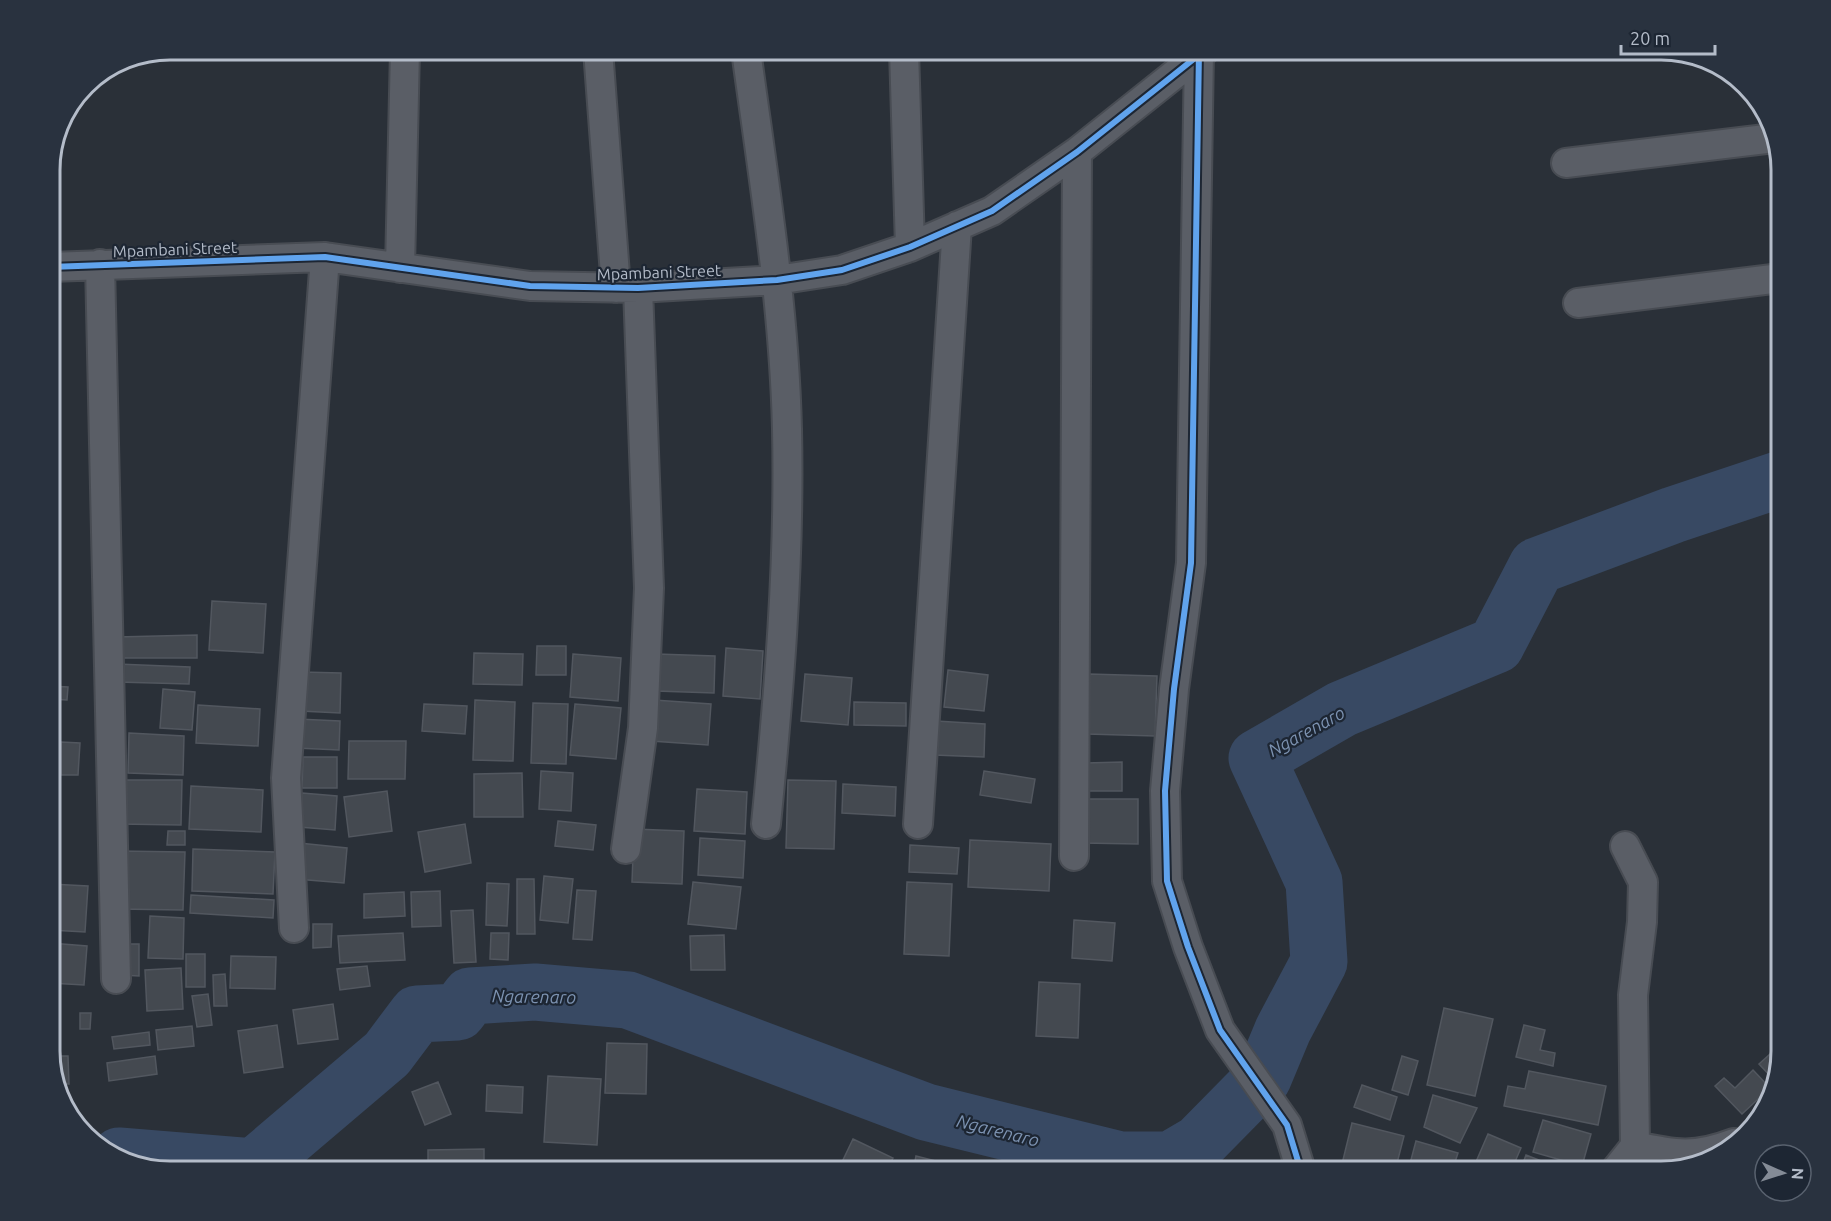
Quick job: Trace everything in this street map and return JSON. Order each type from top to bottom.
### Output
[{"type":"street","points":[[399,268],[405,60]]},
{"type":"street","points":[[599,60],[627,288],[649,588],[643,728],[626,849]]},
{"type":"street","points":[[748,60],[777,280],[787,429],[779,695],[766,824]]},
{"type":"street","points":[[904,60],[910,247]]},
{"type":"street","name":"Mpambani Street","points":[[60,266],[325,257],[530,286],[627,288],[777,280],[842,270],[910,247],[992,211],[1077,152],[1190,60]]},
{"type":"street","points":[[1201,60],[1191,563],[1174,689],[1165,791],[1167,881],[1188,947],[1220,1030],[1287,1125],[1298,1161]]},
{"type":"street","points":[[1566,163],[1766,139]]},
{"type":"street","points":[[1074,856],[1077,152]]},
{"type":"street","points":[[918,824],[957,226]]},
{"type":"street","points":[[294,928],[286,778],[325,257]]},
{"type":"street","points":[[100,264],[116,979]]},
{"type":"street","points":[[1578,303],[1771,280]]},
{"type":"street","points":[[1623,1161],[1635,1146],[1633,995],[1642,921],[1643,882],[1625,846]]},
{"type":"street","points":[[1635,1146],[1665,1152],[1699,1154]]},
{"type":"building","points":[[212,601],[266,604],[263,653],[209,650]]},
{"type":"building","points":[[197,635],[197,658],[117,658],[117,637]]},
{"type":"building","points":[[537,646],[566,646],[566,675],[536,675]]},
{"type":"building","points":[[726,648],[763,651],[760,699],[723,696]]},
{"type":"building","points":[[474,653],[523,654],[522,685],[473,684]]},
{"type":"building","points":[[573,654],[621,658],[618,701],[570,697]]},
{"type":"building","points":[[657,654],[715,656],[714,693],[656,691]]},
{"type":"building","points":[[117,664],[190,667],[189,684],[117,682]]},
{"type":"building","points":[[948,670],[988,675],[984,711],[944,707]]},
{"type":"building","points":[[301,672],[341,673],[340,713],[300,711]]},
{"type":"building","points":[[805,674],[852,678],[848,725],[801,721]]},
{"type":"building","points":[[1089,674],[1157,676],[1155,736],[1087,734]]},
{"type":"building","points":[[60,687],[68,687],[67,700],[60,700]]},
{"type":"building","points":[[163,689],[195,692],[192,730],[160,728]]},
{"type":"building","points":[[475,700],[515,702],[513,761],[473,760]]},
{"type":"building","points":[[654,700],[711,704],[708,745],[651,741]]},
{"type":"building","points":[[854,702],[906,703],[906,726],[854,725]]},
{"type":"building","points":[[533,703],[568,704],[566,764],[531,763]]},
{"type":"building","points":[[424,704],[467,706],[465,734],[422,731]]},
{"type":"building","points":[[575,704],[621,708],[616,759],[570,755]]},
{"type":"building","points":[[198,705],[260,709],[258,746],[196,743]]},
{"type":"building","points":[[297,719],[340,721],[339,750],[296,748]]},
{"type":"building","points":[[936,721],[985,724],[984,757],[934,755]]},
{"type":"building","points":[[129,733],[184,736],[183,775],[128,773]]},
{"type":"building","points":[[349,741],[406,741],[405,779],[348,779]]},
{"type":"building","points":[[61,742],[80,743],[78,775],[61,775]]},
{"type":"building","points":[[303,757],[337,757],[337,788],[302,788]]},
{"type":"building","points":[[1122,762],[1122,791],[1086,791],[1086,763]]},
{"type":"building","points":[[541,771],[573,773],[571,811],[539,809]]},
{"type":"building","points":[[984,771],[1035,779],[1031,803],[980,795]]},
{"type":"building","points":[[522,773],[523,817],[474,817],[474,774]]},
{"type":"building","points":[[119,780],[182,780],[181,825],[119,824]]},
{"type":"building","points":[[788,780],[836,781],[834,849],[786,848]]},
{"type":"building","points":[[843,784],[896,787],[895,816],[842,813]]},
{"type":"building","points":[[191,786],[263,790],[261,832],[189,829]]},
{"type":"building","points":[[697,789],[747,792],[745,834],[694,831]]},
{"type":"building","points":[[387,791],[392,831],[349,837],[344,797]]},
{"type":"building","points":[[302,793],[337,796],[335,830],[299,827]]},
{"type":"building","points":[[1083,799],[1138,799],[1138,844],[1082,843]]},
{"type":"building","points":[[558,821],[596,825],[593,850],[555,846]]},
{"type":"building","points":[[465,824],[471,863],[425,872],[418,832]]},
{"type":"building","points":[[634,829],[684,831],[682,884],[632,882]]},
{"type":"building","points":[[168,831],[185,831],[185,845],[167,845]]},
{"type":"building","points":[[700,838],[745,841],[743,878],[698,875]]},
{"type":"building","points":[[970,840],[1051,844],[1049,891],[968,887]]},
{"type":"building","points":[[299,843],[347,848],[344,883],[296,879]]},
{"type":"building","points":[[910,845],[959,848],[957,874],[909,872]]},
{"type":"building","points":[[193,849],[275,852],[273,894],[192,891]]},
{"type":"building","points":[[119,851],[185,852],[183,910],[118,909]]},
{"type":"building","points":[[544,876],[573,879],[568,923],[540,920]]},
{"type":"building","points":[[517,879],[534,879],[535,934],[517,934]]},
{"type":"building","points":[[693,882],[741,887],[736,929],[688,924]]},
{"type":"building","points":[[907,882],[952,884],[949,956],[904,954]]},
{"type":"building","points":[[487,883],[509,884],[507,926],[486,925]]},
{"type":"building","points":[[60,885],[88,886],[85,932],[60,931]]},
{"type":"building","points":[[577,890],[596,891],[592,940],[573,939]]},
{"type":"building","points":[[440,891],[441,926],[412,927],[411,892]]},
{"type":"building","points":[[404,892],[405,916],[364,918],[364,894]]},
{"type":"building","points":[[191,895],[274,900],[273,918],[190,913]]},
{"type":"building","points":[[473,910],[476,962],[454,963],[451,911]]},
{"type":"building","points":[[150,916],[184,918],[183,959],[148,958]]},
{"type":"building","points":[[1074,920],[1115,923],[1112,961],[1072,958]]},
{"type":"building","points":[[313,924],[332,924],[331,947],[313,948]]},
{"type":"building","points":[[403,933],[405,960],[340,963],[338,936]]},
{"type":"building","points":[[491,933],[509,933],[508,960],[490,959]]},
{"type":"building","points":[[724,935],[725,970],[691,970],[690,936]]},
{"type":"building","points":[[60,944],[87,946],[84,985],[60,984]]},
{"type":"building","points":[[121,944],[139,944],[139,976],[121,975]]},
{"type":"building","points":[[186,954],[205,954],[205,987],[186,987]]},
{"type":"building","points":[[231,956],[276,957],[275,989],[230,988]]},
{"type":"building","points":[[367,966],[370,986],[340,990],[337,969]]},
{"type":"building","points":[[181,968],[183,1009],[147,1011],[145,970]]},
{"type":"building","points":[[225,974],[227,1006],[214,1006],[213,975]]},
{"type":"building","points":[[1039,982],[1080,984],[1078,1038],[1036,1036]]},
{"type":"building","points":[[208,994],[212,1025],[197,1027],[192,996]]},
{"type":"building","points":[[333,1004],[338,1039],[298,1044],[293,1010]]},
{"type":"building","points":[[1444,1008],[1493,1019],[1475,1096],[1427,1085]]},
{"type":"building","points":[[80,1013],[91,1013],[90,1029],[80,1029]]},
{"type":"building","points":[[277,1025],[283,1067],[244,1073],[238,1031]]},
{"type":"building","points":[[1524,1025],[1545,1030],[1540,1050],[1555,1053],[1553,1066],[1516,1057]]},
{"type":"building","points":[[192,1026],[194,1046],[158,1050],[156,1030]]},
{"type":"building","points":[[149,1032],[150,1045],[114,1049],[112,1037]]},
{"type":"building","points":[[607,1043],[647,1044],[646,1094],[605,1093]]},
{"type":"building","points":[[1771,1053],[1768,1074],[1759,1064]]},
{"type":"building","points":[[60,1056],[68,1056],[69,1084],[65,1084]]},
{"type":"building","points":[[155,1056],[157,1074],[109,1081],[107,1063]]},
{"type":"building","points":[[1402,1056],[1418,1061],[1408,1095],[1392,1090]]},
{"type":"building","points":[[1753,1070],[1766,1083],[1762,1095],[1742,1114],[1715,1086],[1724,1078],[1735,1088]]},
{"type":"building","points":[[1529,1071],[1606,1086],[1598,1125],[1504,1106],[1508,1086],[1525,1089]]},
{"type":"building","points":[[548,1076],[601,1079],[597,1145],[544,1142]]},
{"type":"building","points":[[438,1082],[451,1114],[425,1125],[412,1092]]},
{"type":"building","points":[[487,1085],[523,1087],[522,1113],[486,1111]]},
{"type":"building","points":[[1362,1085],[1397,1097],[1390,1120],[1354,1107]]},
{"type":"building","points":[[1433,1095],[1477,1108],[1460,1143],[1424,1127]]},
{"type":"building","points":[[1543,1120],[1591,1134],[1583,1161],[1564,1161],[1533,1152]]},
{"type":"building","points":[[1352,1123],[1404,1136],[1398,1161],[1343,1161]]},
{"type":"building","points":[[1488,1134],[1521,1148],[1515,1161],[1476,1161]]},
{"type":"building","points":[[853,1139],[893,1158],[891,1161],[843,1160]]},
{"type":"building","points":[[1416,1141],[1458,1153],[1455,1161],[1411,1161]]},
{"type":"building","points":[[484,1149],[484,1161],[428,1161],[428,1150]]},
{"type":"building","points":[[1526,1155],[1541,1161],[1524,1161]]},
{"type":"building","points":[[916,1156],[936,1161],[915,1161]]},
{"type":"waterway","name":"Ngarenaro","points":[[261,1161],[387,1054],[417,1014],[458,1012],[470,996],[535,992],[628,1000],[926,1112],[1120,1160],[1170,1160],[1199,1143],[1263,1078],[1283,1030],[1319,962],[1314,882],[1257,758],[1342,709],[1496,645],[1537,566],[1673,515],[1771,482]]},
{"type":"waterway","name":"Ngarenaro","points":[[149,1158],[180,1161]]},
{"type":"cycle path","points":[[60,267],[325,257],[530,286],[638,288],[777,280],[842,270],[910,247],[992,211],[1077,152],[1192,60]]},
{"type":"cycle path","points":[[1199,60],[1191,563],[1174,689],[1165,791],[1167,881],[1188,947],[1220,1030],[1287,1125],[1298,1161]]}]
